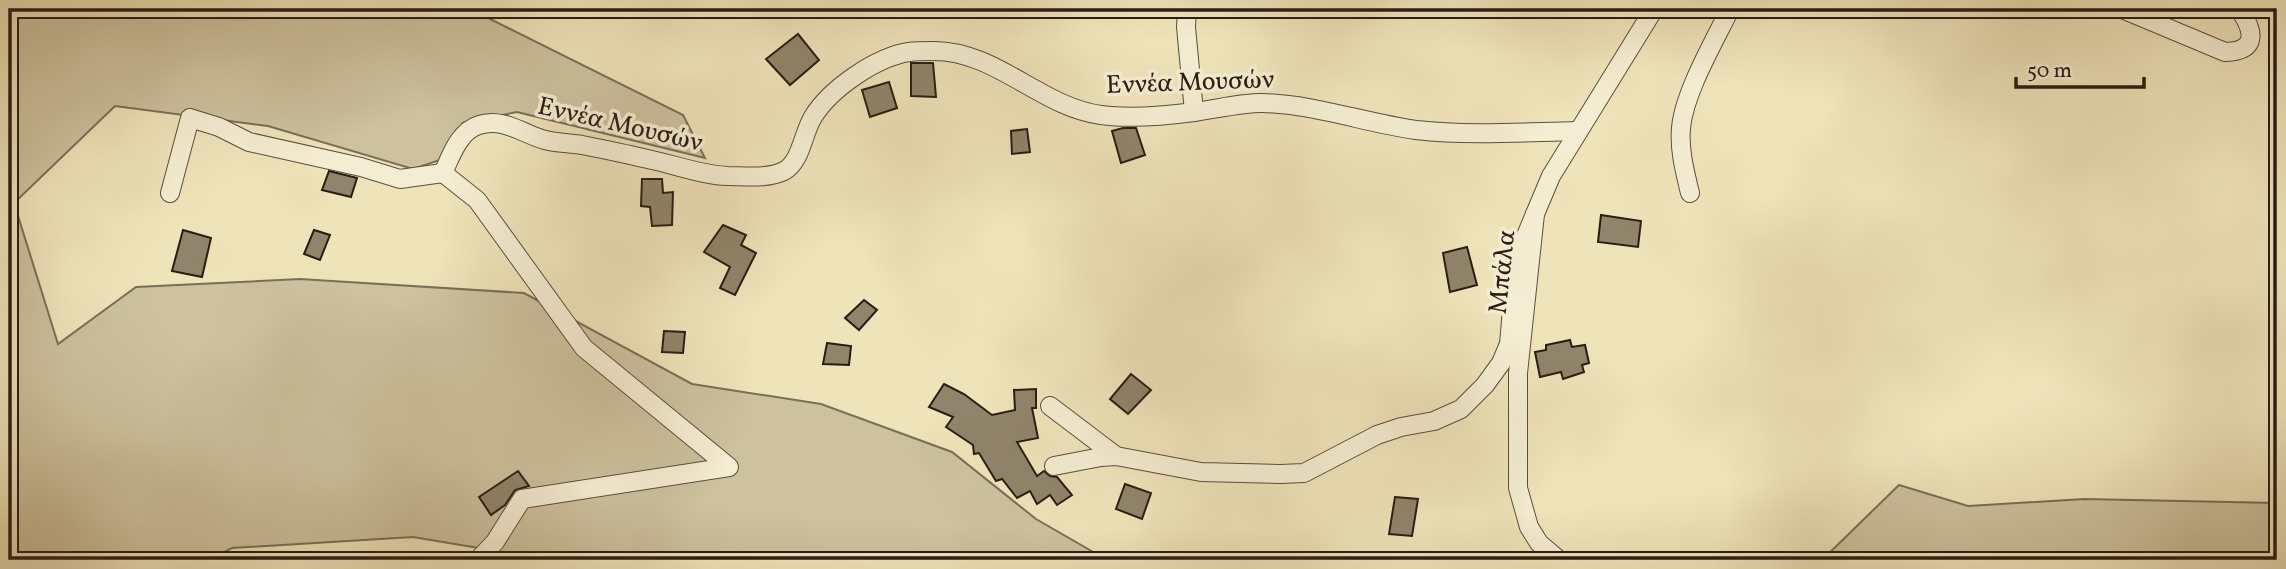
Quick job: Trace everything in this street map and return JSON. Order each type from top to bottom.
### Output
[{"type":"street","points":[[1187,9],[1186,27],[1195,112]]},
{"type":"street","name":"Μπάλα","points":[[1559,560],[1539,543],[1529,527],[1518,488],[1518,373],[1535,215],[1551,176],[1654,9]]},
{"type":"street","points":[[1690,193],[1682,155],[1681,128],[1688,100],[1730,9]]},
{"type":"street","points":[[2122,9],[2225,52],[2238,51],[2248,45],[2252,35],[2250,24],[2239,9]]},
{"type":"street","name":"Εννέα Μουσών","points":[[443,173],[459,142],[470,129],[482,124],[504,124],[545,140],[723,176],[772,175],[787,170],[795,160],[813,117],[829,98],[881,60],[908,52],[938,51],[975,59],[1059,102],[1100,115],[1127,117],[1195,112],[1262,103],[1296,106],[1372,123],[1419,130],[1489,133],[1578,131]]},
{"type":"street","points":[[170,193],[190,118],[219,127],[249,142],[361,167],[400,179],[443,173],[477,200],[584,348],[729,467],[522,499],[495,542],[478,560]]},
{"type":"street","points":[[1054,466],[1116,456],[1200,472],[1304,473],[1377,435],[1434,421],[1461,409],[1485,386],[1502,363],[1508,344],[1520,250],[1535,215]]},
{"type":"street","points":[[1050,406],[1116,456]]},
{"type":"shaded area","points":[[9,9],[470,9],[683,115],[705,158],[517,112],[463,123],[443,159],[413,169],[268,126],[115,106],[14,203],[58,344],[136,287],[300,279],[524,293],[692,384],[821,404],[952,452],[1036,519],[1107,560],[551,560],[413,537],[232,548],[209,560],[9,560]]},
{"type":"shaded area","points":[[1899,485],[1968,506],[2084,499],[2277,503],[2277,560],[1822,560]]},
{"type":"building","points":[[798,34],[819,60],[790,85],[766,59]]},
{"type":"building","points":[[911,63],[933,63],[936,97],[911,96]]},
{"type":"building","points":[[889,82],[897,108],[870,117],[862,90]]},
{"type":"building","points":[[1136,128],[1145,155],[1121,163],[1112,131]]},
{"type":"building","points":[[1027,129],[1030,152],[1012,154],[1011,131]]},
{"type":"building","points":[[329,171],[357,178],[351,197],[322,190]]},
{"type":"building","points":[[642,179],[662,179],[663,193],[673,192],[672,225],[652,226],[650,207],[641,206]]},
{"type":"building","points":[[1601,215],[1641,221],[1638,247],[1598,242]]},
{"type":"building","points":[[723,225],[746,235],[741,245],[756,253],[735,295],[720,288],[730,267],[704,252]]},
{"type":"building","points":[[183,230],[211,238],[202,277],[172,271]]},
{"type":"building","points":[[314,230],[330,235],[320,260],[304,254]]},
{"type":"building","points":[[1467,247],[1477,285],[1450,292],[1443,253]]},
{"type":"building","points":[[864,300],[877,310],[859,330],[845,318]]},
{"type":"building","points":[[664,331],[685,332],[683,353],[662,352]]},
{"type":"building","points":[[1570,340],[1572,347],[1585,345],[1589,363],[1582,365],[1584,372],[1563,379],[1561,372],[1540,377],[1535,352],[1546,350],[1546,345]]},
{"type":"building","points":[[827,343],[851,346],[849,365],[823,364]]},
{"type":"building","points":[[1131,374],[1151,390],[1128,414],[1110,399]]},
{"type":"building","points":[[944,384],[964,394],[992,415],[1015,410],[1014,390],[1036,389],[1036,408],[1032,408],[1038,438],[1017,442],[1037,476],[1044,471],[1057,477],[1072,495],[1057,505],[1050,495],[1037,504],[1030,491],[1017,498],[1002,479],[996,481],[979,453],[974,454],[973,445],[946,427],[953,417],[929,407]]},
{"type":"building","points":[[518,471],[529,486],[515,490],[505,505],[491,515],[479,497]]},
{"type":"building","points":[[1125,484],[1151,493],[1142,519],[1116,509]]},
{"type":"building","points":[[1395,497],[1418,499],[1412,536],[1389,534]]}]
